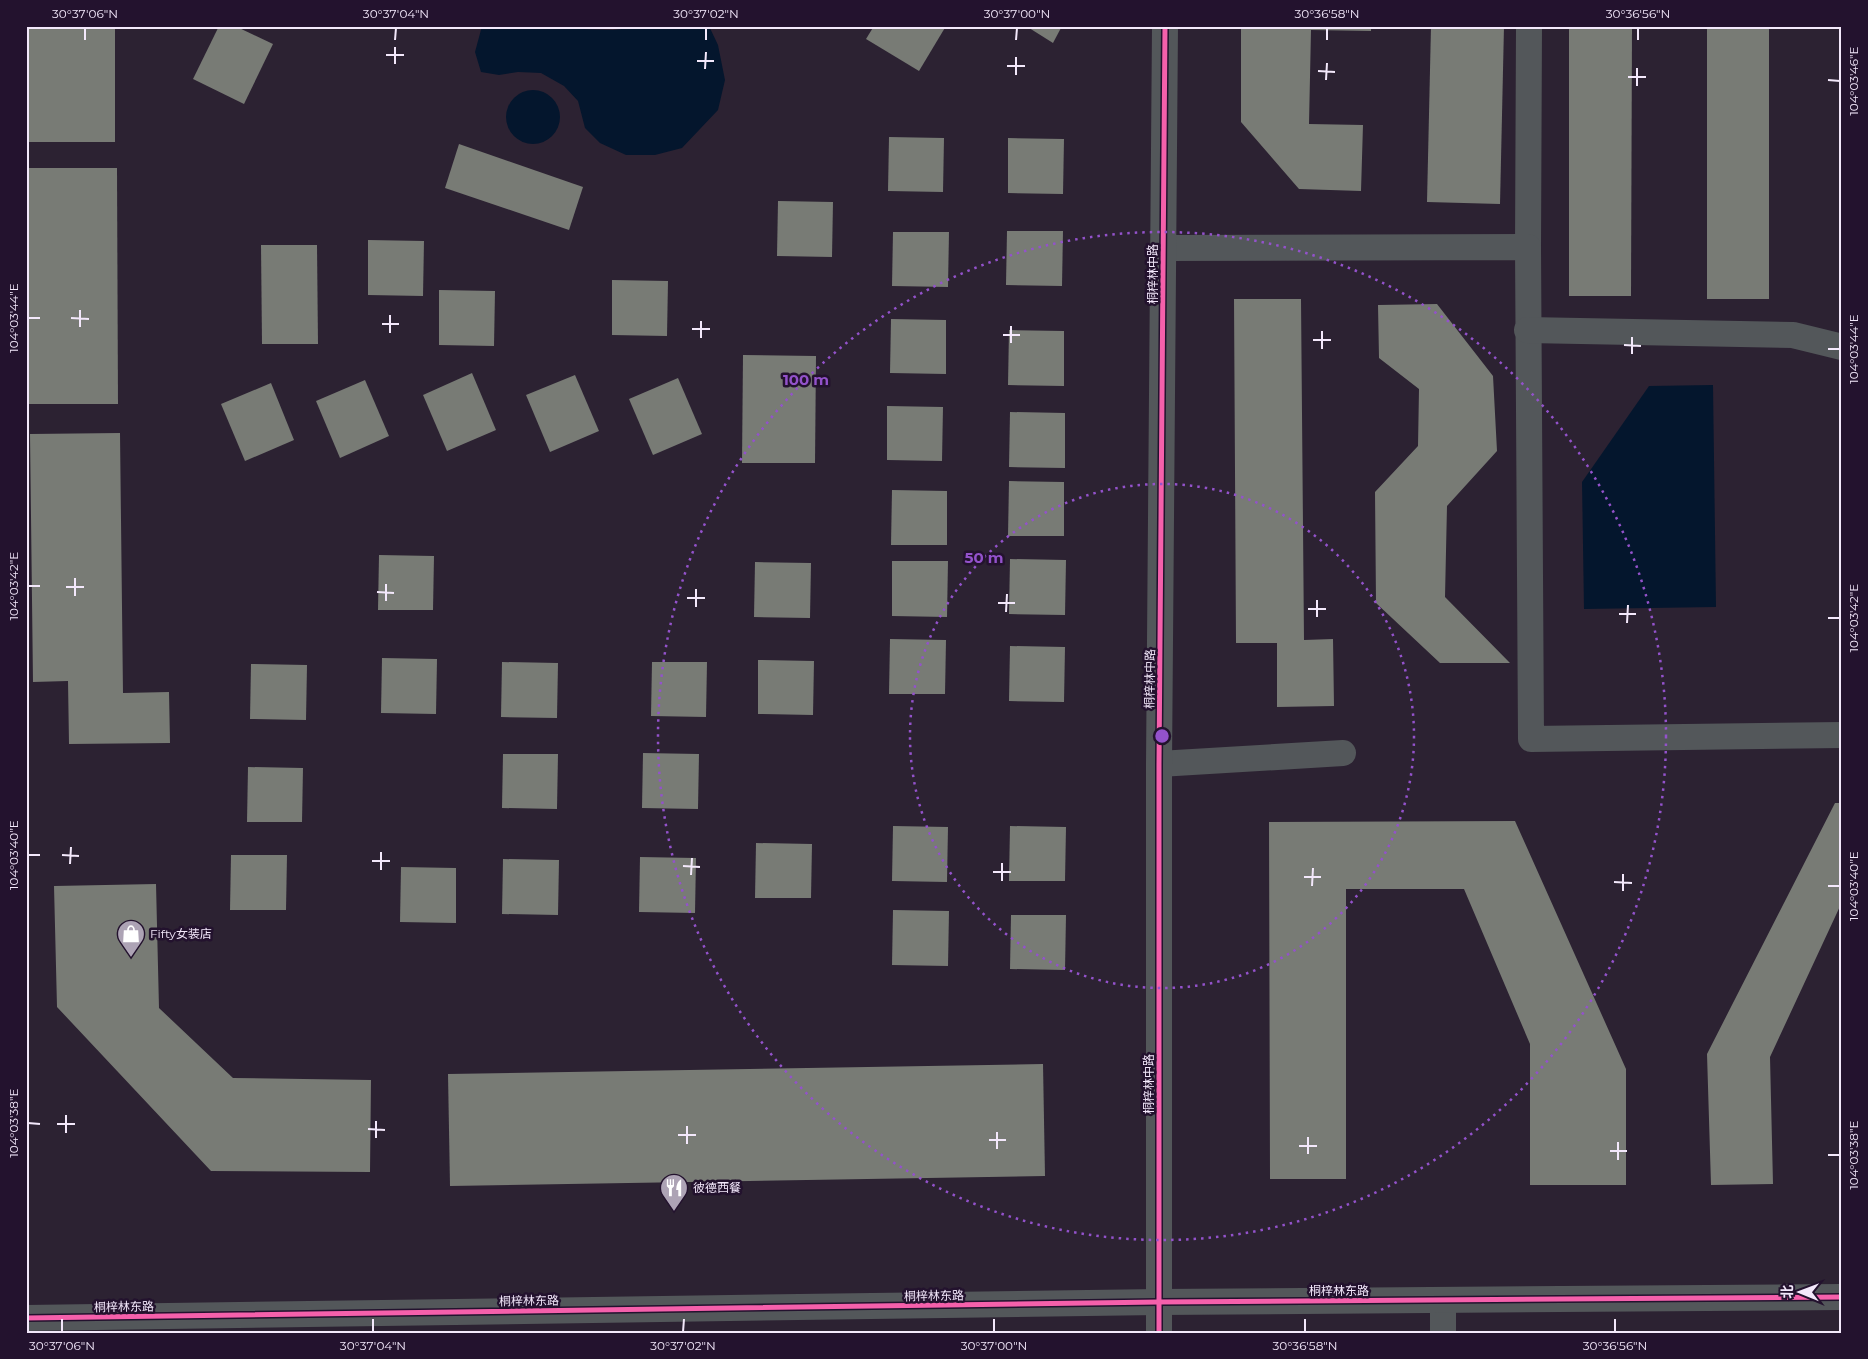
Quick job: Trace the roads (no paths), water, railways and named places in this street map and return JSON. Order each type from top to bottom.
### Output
[{"type":"street","name":"桐梓林中路","points":[[1159,1333],[1159,764],[1164,248],[1164,26]]},
{"type":"street","points":[[1528,26],[1527,330],[1531,739],[1842,735]]},
{"type":"street","points":[[1164,248],[1528,247]]},
{"type":"street","points":[[1527,330],[1793,335],[1842,348]]},
{"type":"street","points":[[1159,764],[1343,753]]},
{"type":"street","name":"桐梓林东路","points":[[26,1318],[1159,1302],[1842,1297]]},
{"type":"street","points":[[1443,1300],[1443,1333]]},
{"type":"water","points":[[482,26],[581,26],[583,29],[613,30],[647,26],[709,26],[718,45],[725,80],[718,110],[682,148],[655,155],[626,155],[600,143],[585,128],[578,101],[564,86],[541,73],[518,72],[499,75],[481,72],[475,52]]},
{"type":"water","points":[[528,90],[538,90],[548,94],[556,102],[560,117],[556,132],[548,140],[538,144],[528,144],[518,140],[510,132],[506,122],[506,112],[510,102],[518,94]]},
{"type":"water","points":[[1713,385],[1716,607],[1584,609],[1582,482],[1649,386]]},
{"type":"place","name":"Fifty女装店","points":[[131,958]]},
{"type":"place","name":"彼德西餐","points":[[674,1212]]}]
